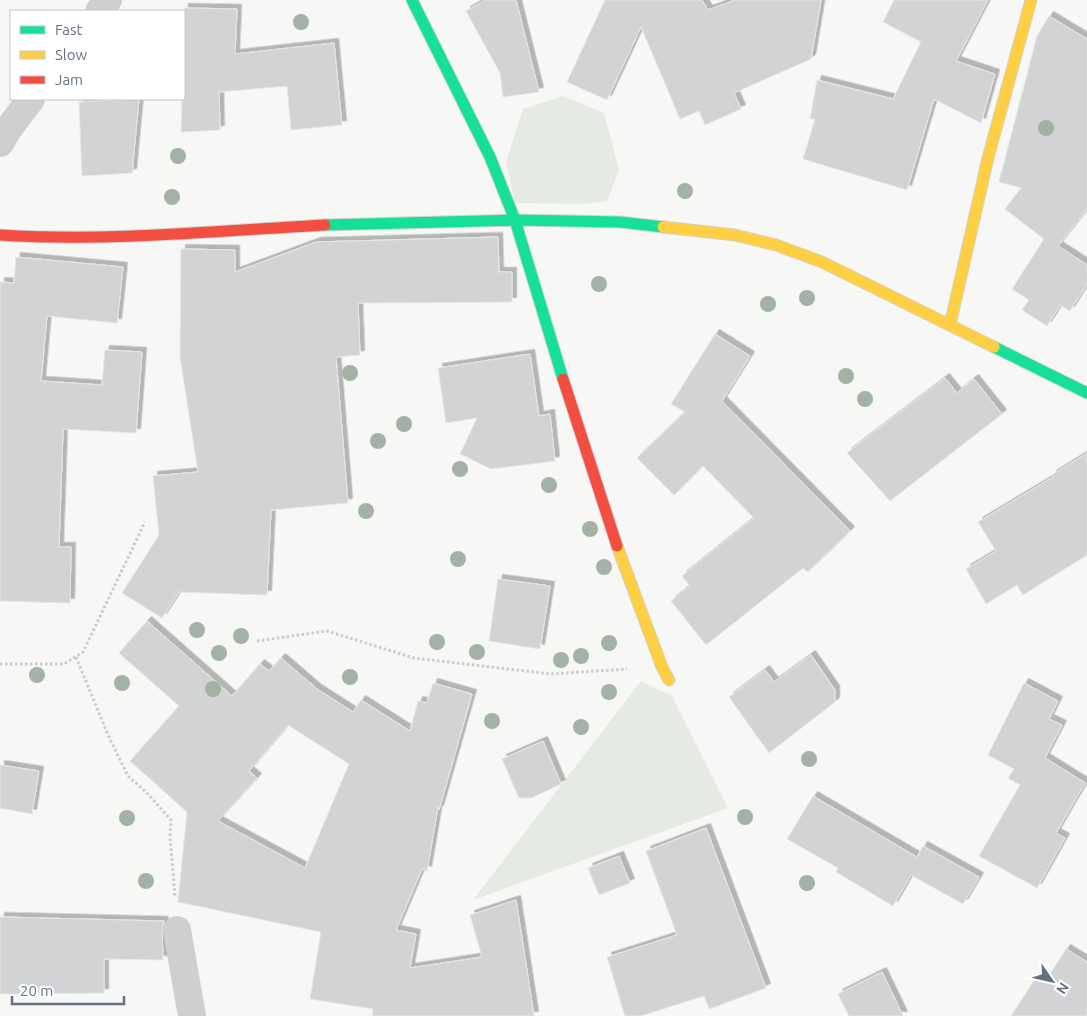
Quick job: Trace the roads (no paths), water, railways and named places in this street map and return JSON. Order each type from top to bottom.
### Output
[{"type":"street","points":[[100,10],[108,0]]},
{"type":"street","points":[[412,0],[490,157],[515,220],[609,524],[662,667],[669,680]]},
{"type":"street","points":[[950,325],[988,158],[1031,0]]},
{"type":"street","points":[[0,143],[9,128],[31,100]]},
{"type":"street","points":[[0,234],[44,238],[102,238],[332,225],[515,220],[620,222],[735,234],[776,245],[822,262],[1087,393]]},
{"type":"street","points":[[177,930],[192,1016]]}]
